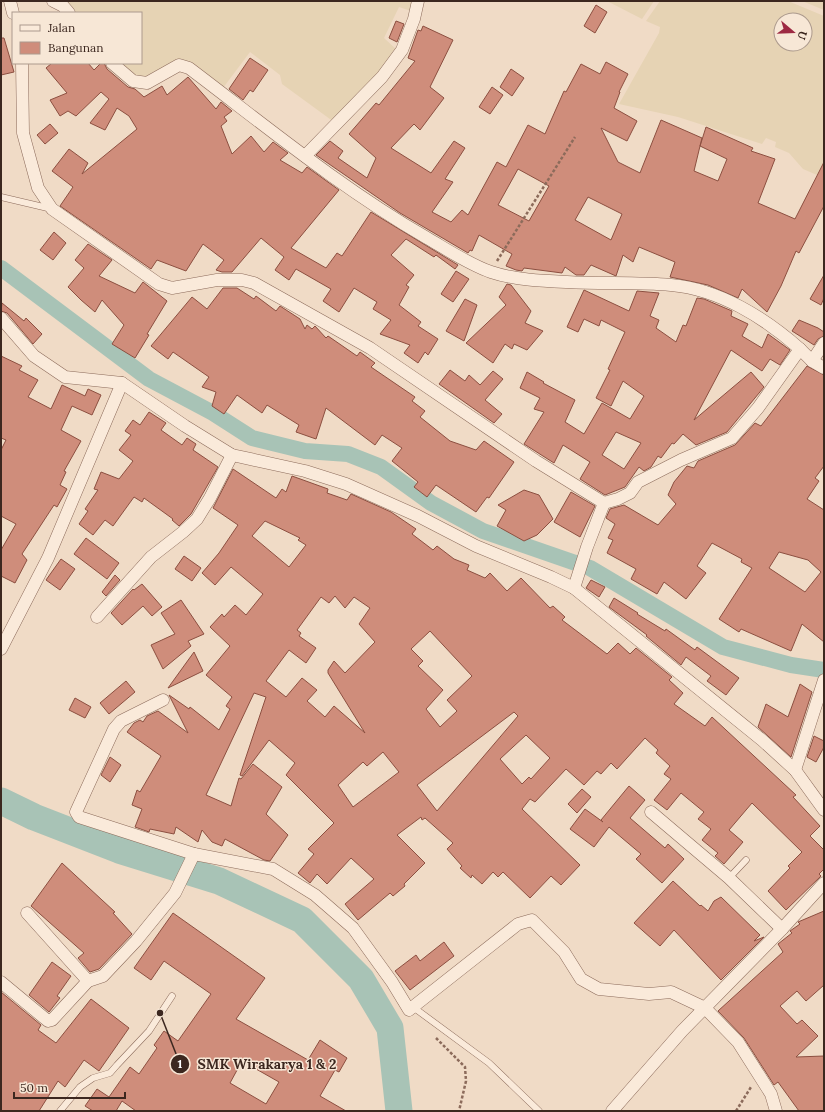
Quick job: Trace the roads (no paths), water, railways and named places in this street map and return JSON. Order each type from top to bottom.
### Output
[{"type":"street","points":[[11,1],[13,12]]},
{"type":"street","points":[[53,1],[63,6],[68,12]]},
{"type":"street","points":[[305,156],[382,77],[404,44],[414,19],[418,1]]},
{"type":"street","points":[[22,64],[23,133],[38,188],[52,209],[159,284],[172,288],[217,280],[242,280],[264,288],[370,348],[536,461],[604,503],[618,500],[630,493],[638,482],[682,460],[732,438],[762,402],[800,349]]},
{"type":"street","points":[[113,64],[133,81],[147,83],[179,65],[189,68],[305,156],[393,218],[490,272],[510,277],[555,281],[673,285],[709,293],[750,313],[781,332],[812,361],[824,368]]},
{"type":"street","points":[[1,318],[34,356],[65,377],[122,383],[185,426],[232,455],[305,471],[346,484],[418,516],[476,546],[574,588],[608,614],[666,664],[723,708],[795,770],[824,810]]},
{"type":"street","points":[[812,361],[824,343]]},
{"type":"street","points":[[1,649],[48,558],[122,383]]},
{"type":"street","points":[[97,617],[151,557],[183,532],[196,519],[210,498],[232,455]]},
{"type":"street","points":[[574,588],[587,547],[604,503]]},
{"type":"street","points":[[795,770],[824,680]]},
{"type":"street","points":[[163,700],[121,720],[114,729],[76,812],[79,817],[86,821],[158,842],[193,855],[273,869],[315,896],[353,928],[392,982],[409,1010],[518,924],[532,920],[564,952],[581,979],[599,989],[649,994],[671,992],[705,1008],[738,1042],[771,1094],[776,1111]]},
{"type":"street","points":[[652,812],[729,878],[782,929]]},
{"type":"street","points":[[1,982],[48,1021],[52,1020],[88,981],[103,976],[136,941],[175,893],[193,855]]},
{"type":"street","points":[[612,1111],[682,1031],[782,929],[824,883]]},
{"type":"street","points":[[27,913],[88,981]]},
{"type":"lane","points":[[1,197],[52,209]]},
{"type":"lane","points":[[729,878],[746,860]]},
{"type":"lane","points":[[60,1111],[80,1087],[93,1078],[110,1073],[149,1031],[172,996]]},
{"type":"lane","points":[[413,1007],[493,1066],[539,1111]]},
{"type":"waterway","points":[[1,268],[149,379],[213,413],[252,438],[305,451],[348,454],[381,467],[431,503],[483,531],[590,568],[723,647],[791,665],[824,670]]},
{"type":"waterway","points":[[1,801],[34,817],[119,850],[219,881],[302,920],[361,979],[390,1028],[399,1111]]},
{"type":"place","name":"SMK Wirakarya 1 & 2","points":[[160,1013]]}]
